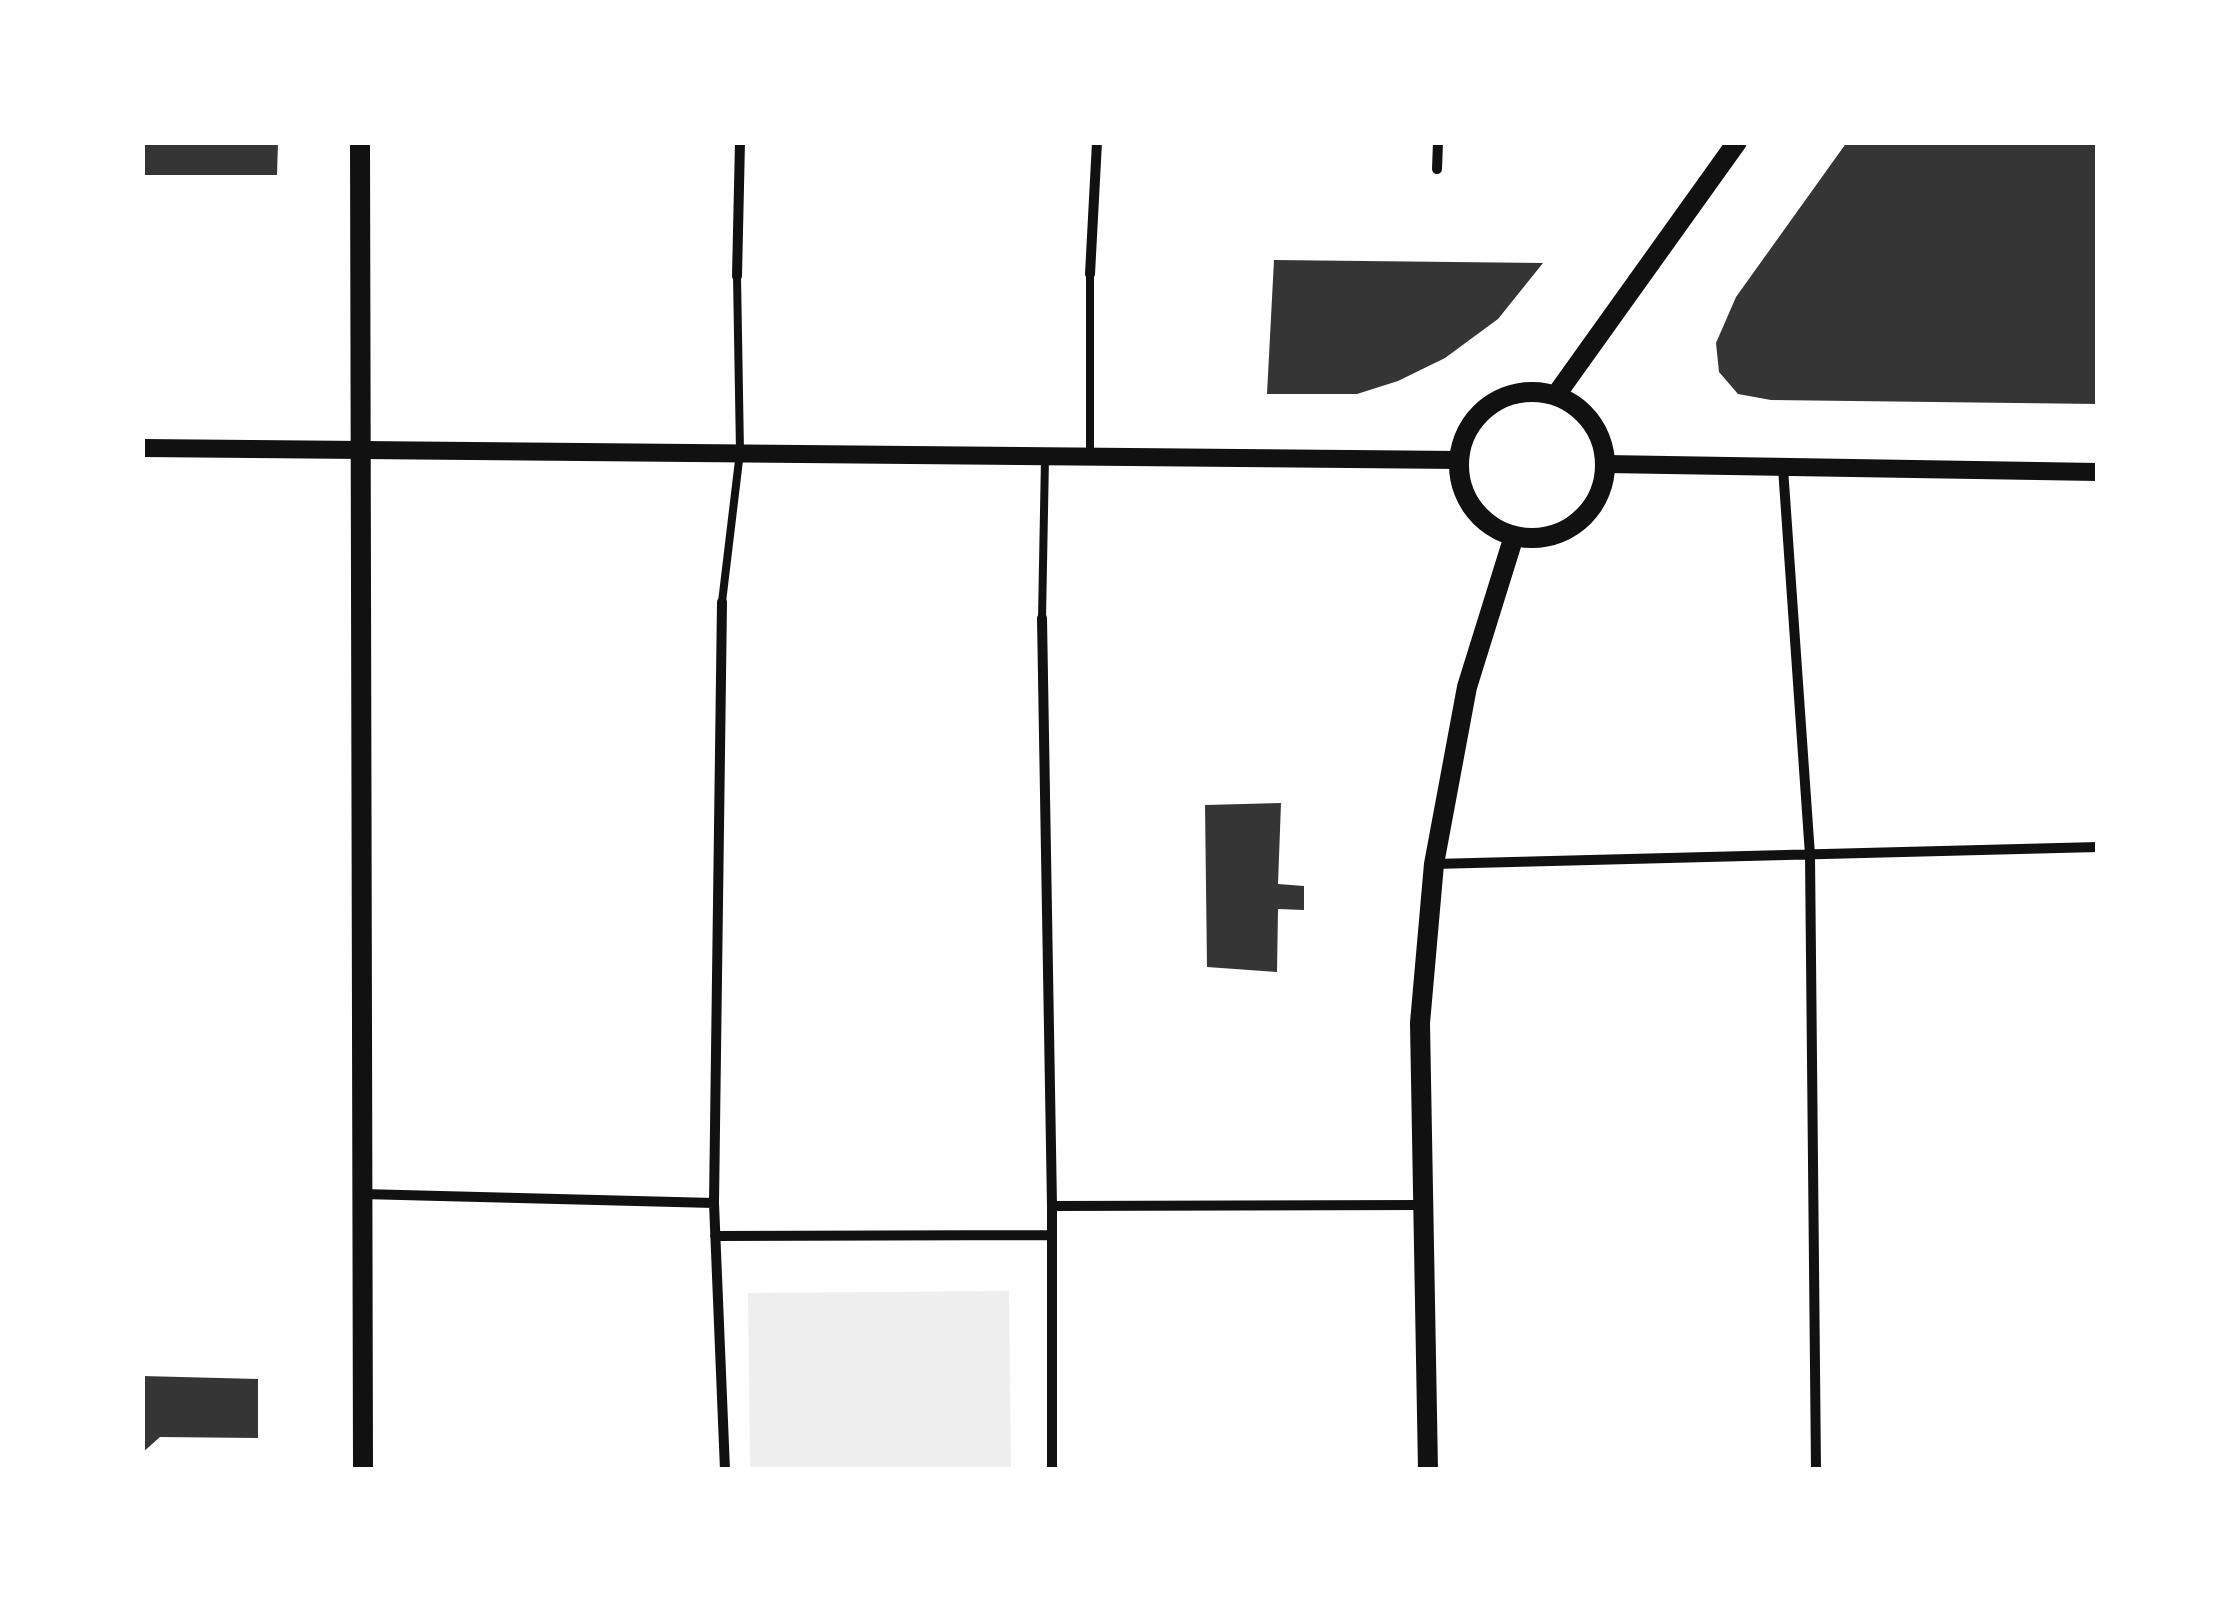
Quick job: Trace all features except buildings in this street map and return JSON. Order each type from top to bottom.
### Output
[{"type":"main road","points":[[360,142],[362,1470]]},
{"type":"main road","points":[[1556,395],[1737,142]]},
{"type":"main road","points":[[1534,391],[1556,395],[1576,406],[1592,422],[1602,442],[1606,464],[1603,486],[1593,506],[1577,523],[1547,536],[1514,536],[1491,525],[1473,508],[1462,485],[1459,460],[1464,439],[1475,419],[1491,404],[1512,394],[1534,391]]},
{"type":"main road","points":[[1428,1470],[1420,1023],[1434,864],[1467,687],[1514,536]]},
{"type":"street","points":[[738,276],[740,142]]},
{"type":"street","points":[[1090,274],[1097,142]]},
{"type":"street","points":[[1437,169],[1438,142]]},
{"type":"street","points":[[142,448],[1459,460]]},
{"type":"street","points":[[1606,464],[2098,472]]},
{"type":"street","points":[[1783,468],[1810,855],[1816,1470]]},
{"type":"street","points":[[722,602],[714,1203],[724,1470]]},
{"type":"street","points":[[1042,618],[1052,1206],[1052,1470]]},
{"type":"street","points":[[1434,864],[2098,847]]},
{"type":"street","points":[[362,1194],[714,1203]]},
{"type":"street","points":[[1052,1206],[1423,1206]]},
{"type":"street","points":[[716,1236],[1052,1235]]},
{"type":"lane","points":[[1090,274],[1090,456]]},
{"type":"lane","points":[[722,602],[740,452],[738,276]]},
{"type":"lane","points":[[1042,618],[1045,456]]},
{"type":"shaded area","points":[[1009,1291],[1011,1467],[750,1469],[748,1293]]}]
